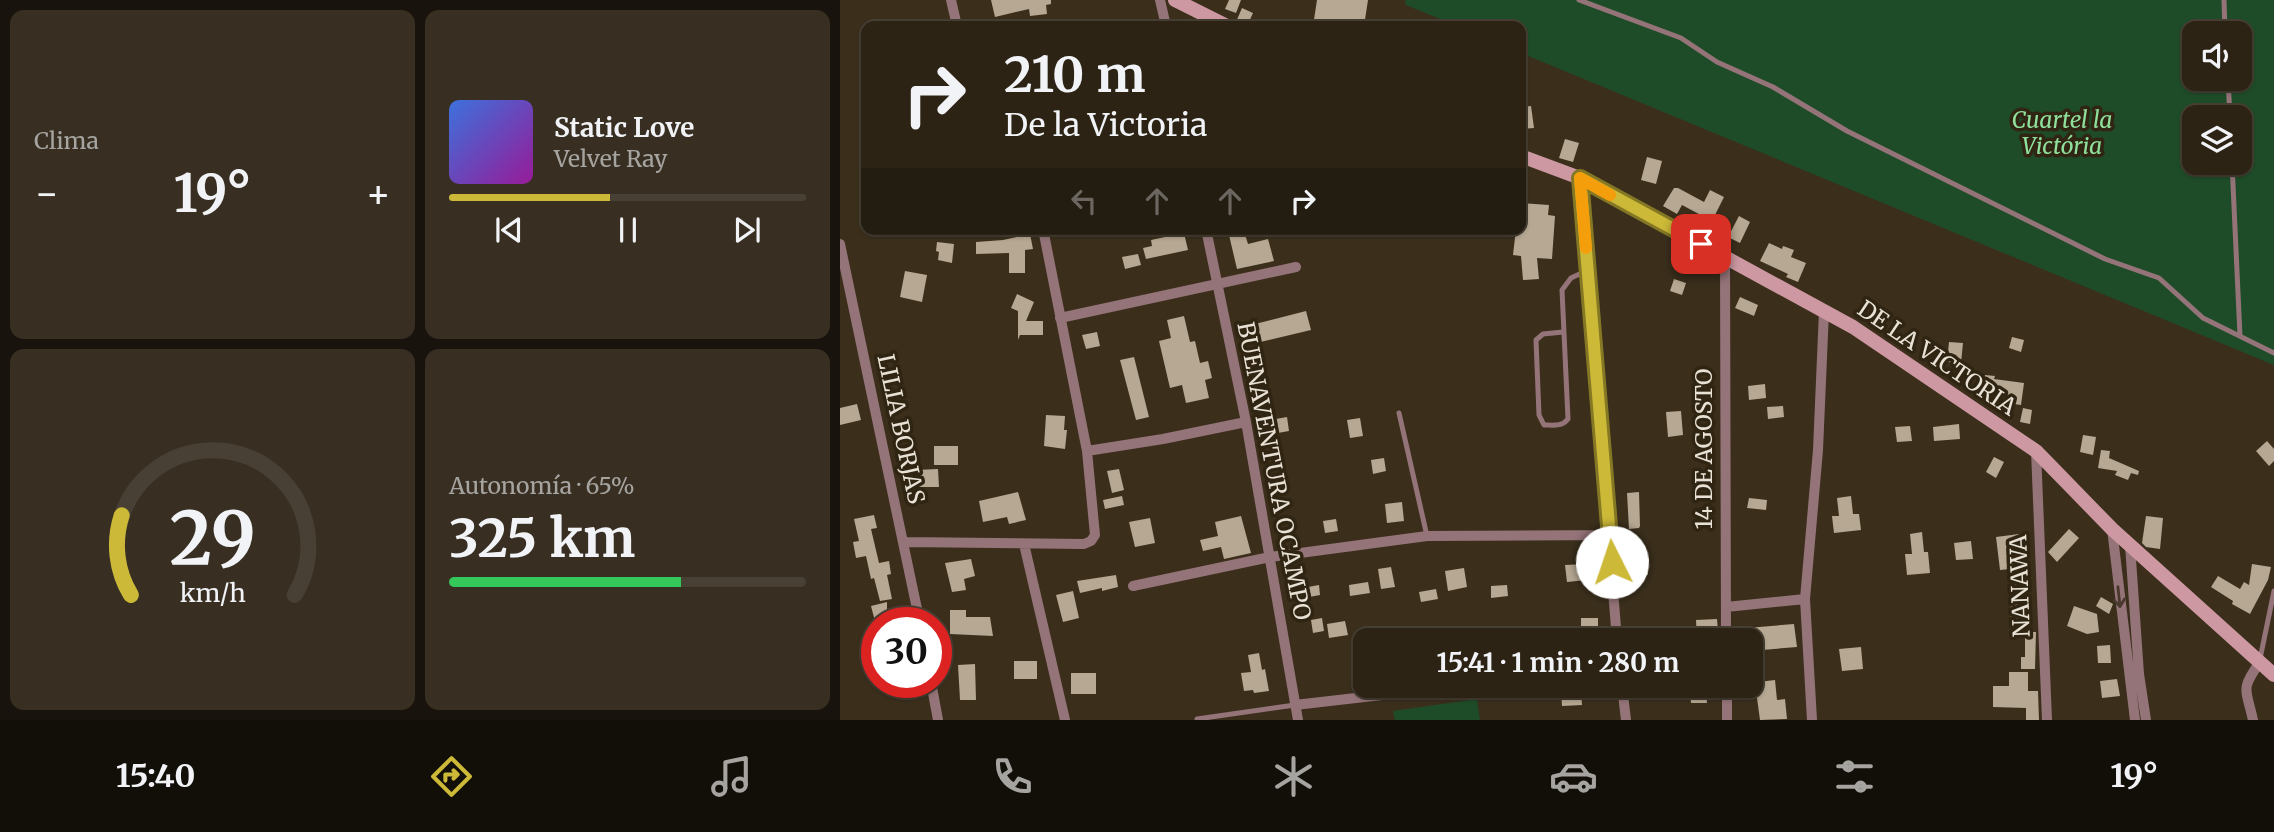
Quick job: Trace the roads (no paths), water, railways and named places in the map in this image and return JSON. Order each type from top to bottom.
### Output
[{"type":"main road","points":[[1175,0],[1217,21]]},
{"type":"main road","name":"DE LA VICTORIA","points":[[1526,158],[1580,178],[1853,327],[2036,451],[2112,529],[2274,675]]},
{"type":"street","points":[[951,0],[956,21]]},
{"type":"street","points":[[1160,0],[1165,21]]},
{"type":"street","points":[[1580,178],[1616,628]]},
{"type":"street","points":[[904,542],[1084,544],[1091,541],[1094,535],[1087,451],[1044,235]]},
{"type":"street","name":"BUENAVENTURA OCAMPO","points":[[1207,235],[1246,422],[1298,720]]},
{"type":"street","name":"LILIA BORJAS","points":[[840,244],[917,607]]},
{"type":"street","name":"14 DE AGOSTO","points":[[1725,257],[1726,628]]},
{"type":"street","points":[[1060,318],[1296,267]]},
{"type":"street","points":[[1812,720],[1805,599],[1818,450],[1824,311]]},
{"type":"street","points":[[1087,451],[1246,422]]},
{"type":"street","name":"NANAWA","points":[[2036,451],[2047,720]]},
{"type":"street","points":[[2112,529],[2134,720]]},
{"type":"street","points":[[1133,586],[1270,557],[1427,536],[1610,535]]},
{"type":"street","points":[[1024,544],[1065,720]]},
{"type":"street","points":[[2130,545],[2139,674],[2146,720]]},
{"type":"street","points":[[1726,607],[1805,599]]},
{"type":"street","points":[[2253,720],[2245,687],[2246,680],[2260,662]]},
{"type":"street","points":[[934,698],[938,720]]},
{"type":"street","points":[[1295,705],[1356,698]]},
{"type":"street","points":[[1623,698],[1626,720]]},
{"type":"street","points":[[1727,698],[1727,720]]},
{"type":"lane","points":[[1579,0],[1681,38],[1717,62],[1773,87],[1847,131],[2105,259],[2159,278],[2203,318],[2274,353]]},
{"type":"lane","points":[[2224,0],[2225,21]]},
{"type":"lane","points":[[2233,175],[2241,337]]},
{"type":"lane","points":[[1563,332],[1543,334],[1536,340],[1539,415],[1544,425],[1565,424],[1568,419],[1562,290],[1570,278],[1588,270]]},
{"type":"lane","points":[[1399,413],[1427,536]]},
{"type":"lane","points":[[2260,662],[2274,591]]},
{"type":"lane","points":[[1197,719],[1295,705]]},
{"type":"park label","name":"Cuartel la Victória","points":[[2062,133]]}]
